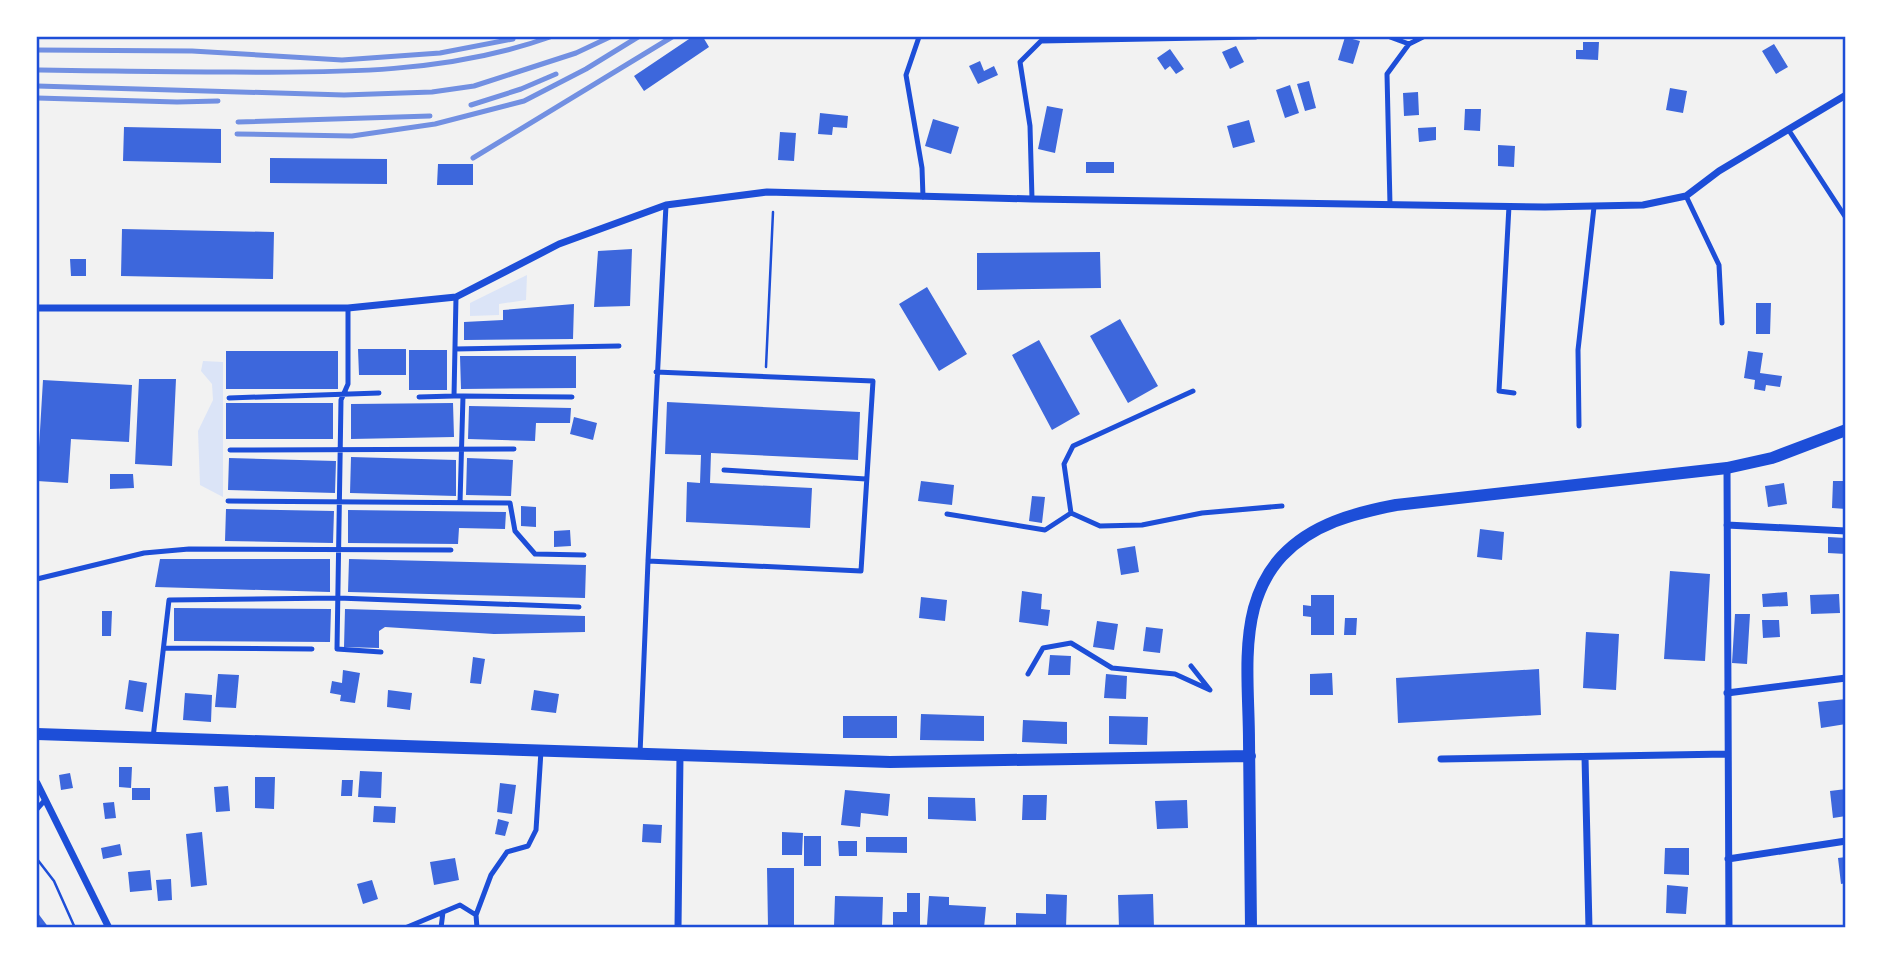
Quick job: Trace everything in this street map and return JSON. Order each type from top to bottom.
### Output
[{"type":"street","points":[[37,308],[348,307],[456,297],[559,244],[666,205],[767,192],[1390,205],[1643,205],[1686,196],[1719,171],[1846,95]]},
{"type":"street","points":[[1251,928],[1248,659],[1254,609],[1263,585],[1280,558],[1310,533],[1345,517],[1396,505],[1727,468],[1772,458],[1846,430]]},
{"type":"street","points":[[1727,468],[1729,928]]},
{"type":"street","points":[[1727,525],[1846,531]]},
{"type":"street","points":[[1727,693],[1846,678]]},
{"type":"street","points":[[37,734],[890,762],[1250,756]]},
{"type":"street","points":[[1441,759],[1727,754]]},
{"type":"street","points":[[678,928],[680,755]]},
{"type":"street","points":[[1585,757],[1588,928]]},
{"type":"street","points":[[37,783],[109,928]]},
{"type":"street","points":[[1728,859],[1846,841]]},
{"type":"lane","points":[[919,37],[906,75],[922,168],[923,197]]},
{"type":"lane","points":[[1032,199],[1030,126],[1020,62],[1041,40],[1256,37]]},
{"type":"lane","points":[[1390,37],[1409,44]]},
{"type":"lane","points":[[1390,205],[1387,75],[1409,44],[1423,37]]},
{"type":"lane","points":[[1787,129],[1846,218]]},
{"type":"lane","points":[[1686,196],[1718,264],[1722,323]]},
{"type":"lane","points":[[640,754],[666,205]]},
{"type":"lane","points":[[1508,206],[1499,391],[1514,393]]},
{"type":"lane","points":[[1579,426],[1578,350],[1594,207]]},
{"type":"lane","points":[[454,396],[456,297]]},
{"type":"lane","points":[[348,307],[348,384],[344,395],[340,449],[337,649],[381,652]]},
{"type":"lane","points":[[455,349],[619,346]]},
{"type":"lane","points":[[648,561],[861,571],[873,381],[656,372]]},
{"type":"lane","points":[[1071,513],[1064,464],[1073,446],[1193,391]]},
{"type":"lane","points":[[229,398],[379,393]]},
{"type":"lane","points":[[460,503],[463,396]]},
{"type":"lane","points":[[419,397],[572,397]]},
{"type":"lane","points":[[230,450],[514,449]]},
{"type":"lane","points":[[724,470],[866,479]]},
{"type":"lane","points":[[229,501],[510,503],[515,531],[535,554],[584,555]]},
{"type":"lane","points":[[1071,513],[1101,526],[1142,525],[1202,513],[1282,506]]},
{"type":"lane","points":[[947,514],[1045,530],[1071,513]]},
{"type":"lane","points":[[37,579],[144,553],[189,549],[451,550]]},
{"type":"lane","points":[[153,738],[170,600],[338,598],[579,607]]},
{"type":"lane","points":[[1028,674],[1043,648],[1071,643],[1112,668],[1175,674],[1210,690],[1192,666]]},
{"type":"lane","points":[[164,648],[312,649]]},
{"type":"lane","points":[[477,928],[476,915],[491,874],[507,852],[528,846],[536,830],[541,751]]},
{"type":"lane","points":[[37,809],[45,800]]},
{"type":"lane","points":[[405,928],[460,905],[476,915]]},
{"type":"lane","points":[[442,928],[443,912]]},
{"type":"path","points":[[766,370],[773,212]]},
{"type":"path","points":[[37,859],[54,881],[75,928]]},
{"type":"shaded area","points":[[527,275],[526,300],[499,304],[499,315],[470,316],[470,303]]},
{"type":"shaded area","points":[[203,361],[223,362],[223,497],[200,485],[198,431],[213,400],[212,384],[201,371]]},
{"type":"building","points":[[692,37],[703,37],[709,47],[644,91],[634,76]]},
{"type":"building","points":[[1345,37],[1360,41],[1353,64],[1338,60]]},
{"type":"building","points":[[1583,42],[1599,42],[1598,60],[1576,59],[1576,50],[1583,50]]},
{"type":"building","points":[[1774,44],[1788,67],[1776,74],[1762,51]]},
{"type":"building","points":[[1236,46],[1244,62],[1230,69],[1222,52]]},
{"type":"building","points":[[1170,49],[1184,69],[1176,74],[1170,66],[1165,70],[1157,58]]},
{"type":"building","points":[[980,61],[984,71],[994,66],[998,75],[978,84],[969,66]]},
{"type":"building","points":[[1309,81],[1316,108],[1305,111],[1297,84]]},
{"type":"building","points":[[1290,85],[1299,113],[1285,118],[1276,90]]},
{"type":"building","points":[[1670,88],[1687,91],[1683,113],[1666,110]]},
{"type":"building","points":[[1418,92],[1419,115],[1404,116],[1403,93]]},
{"type":"building","points":[[1047,106],[1063,109],[1055,153],[1038,149]]},
{"type":"building","points":[[1465,109],[1481,109],[1480,131],[1464,130]]},
{"type":"building","points":[[820,113],[848,116],[847,128],[833,127],[832,135],[818,134]]},
{"type":"building","points":[[933,119],[959,127],[951,154],[925,146]]},
{"type":"building","points":[[1249,120],[1255,142],[1233,148],[1227,126]]},
{"type":"building","points":[[124,127],[221,129],[221,163],[123,161]]},
{"type":"building","points":[[1436,127],[1436,140],[1419,142],[1418,128]]},
{"type":"building","points":[[780,132],[796,133],[794,161],[778,160]]},
{"type":"building","points":[[1498,145],[1515,146],[1514,167],[1498,166]]},
{"type":"building","points":[[270,158],[387,159],[387,184],[270,183]]},
{"type":"building","points":[[1086,162],[1114,162],[1114,173],[1086,173]]},
{"type":"building","points":[[438,164],[473,164],[473,185],[437,185]]},
{"type":"building","points":[[122,229],[274,232],[273,279],[121,276]]},
{"type":"building","points":[[632,249],[630,306],[594,307],[598,251]]},
{"type":"building","points":[[1100,252],[1101,288],[977,290],[977,253]]},
{"type":"building","points":[[70,259],[86,259],[86,276],[71,276]]},
{"type":"building","points":[[927,287],[967,354],[939,371],[899,304]]},
{"type":"building","points":[[1756,303],[1771,303],[1770,334],[1756,334]]},
{"type":"building","points":[[574,304],[573,339],[464,340],[464,322],[503,320],[503,310]]},
{"type":"building","points":[[1120,319],[1158,386],[1128,403],[1090,336]]},
{"type":"building","points":[[1039,340],[1080,414],[1052,430],[1012,355]]},
{"type":"building","points":[[358,349],[406,349],[406,375],[359,375]]},
{"type":"building","points":[[409,350],[447,350],[447,390],[409,390]]},
{"type":"building","points":[[226,351],[338,351],[338,389],[226,389]]},
{"type":"building","points":[[1748,351],[1763,353],[1760,373],[1782,376],[1780,387],[1766,385],[1765,391],[1754,389],[1755,380],[1744,378]]},
{"type":"building","points":[[460,356],[576,356],[576,388],[461,389]]},
{"type":"building","points":[[139,379],[176,379],[172,466],[135,464]]},
{"type":"building","points":[[43,380],[132,385],[129,442],[71,439],[68,483],[37,481]]},
{"type":"building","points":[[667,402],[860,412],[858,460],[711,453],[710,483],[812,488],[810,528],[686,522],[687,482],[700,483],[701,455],[665,454]]},
{"type":"building","points":[[226,403],[333,403],[333,439],[226,439]]},
{"type":"building","points":[[453,403],[454,437],[351,439],[351,404]]},
{"type":"building","points":[[469,406],[571,408],[570,423],[536,423],[535,441],[468,439]]},
{"type":"building","points":[[574,417],[597,423],[593,440],[570,434]]},
{"type":"building","points":[[351,457],[456,460],[456,496],[350,493]]},
{"type":"building","points":[[229,458],[336,461],[335,493],[228,490]]},
{"type":"building","points":[[467,458],[513,460],[511,496],[466,495]]},
{"type":"building","points":[[110,474],[133,474],[134,488],[110,489]]},
{"type":"building","points":[[921,481],[954,485],[952,505],[918,501]]},
{"type":"building","points":[[1833,481],[1846,481],[1846,509],[1832,508]]},
{"type":"building","points":[[1784,483],[1787,504],[1768,507],[1765,486]]},
{"type":"building","points":[[1032,496],[1045,497],[1042,523],[1029,521]]},
{"type":"building","points":[[521,506],[536,507],[536,527],[521,526]]},
{"type":"building","points":[[226,509],[334,511],[333,543],[225,541]]},
{"type":"building","points":[[348,510],[506,512],[505,529],[459,528],[458,544],[348,543]]},
{"type":"building","points":[[1480,529],[1504,532],[1502,560],[1477,557]]},
{"type":"building","points":[[570,530],[571,546],[554,547],[554,531]]},
{"type":"building","points":[[1828,537],[1846,538],[1846,554],[1828,553]]},
{"type":"building","points":[[1135,546],[1139,572],[1121,575],[1117,549]]},
{"type":"building","points":[[160,559],[330,559],[330,592],[155,587]]},
{"type":"building","points":[[349,559],[586,565],[585,598],[348,592]]},
{"type":"building","points":[[1670,571],[1710,574],[1705,661],[1664,659]]},
{"type":"building","points":[[1022,591],[1042,594],[1041,609],[1050,610],[1048,626],[1019,622]]},
{"type":"building","points":[[1787,592],[1788,606],[1763,607],[1762,594]]},
{"type":"building","points":[[1839,594],[1840,613],[1811,614],[1810,595]]},
{"type":"building","points":[[1311,595],[1334,595],[1334,635],[1311,635],[1311,617],[1303,616],[1303,605],[1311,606]]},
{"type":"building","points":[[921,597],[947,600],[945,621],[919,618]]},
{"type":"building","points":[[174,608],[331,609],[330,642],[174,641]]},
{"type":"building","points":[[345,609],[585,616],[585,632],[494,634],[385,627],[379,631],[379,648],[344,647]]},
{"type":"building","points":[[102,611],[112,611],[111,636],[102,636]]},
{"type":"building","points":[[1735,614],[1750,614],[1747,664],[1732,663]]},
{"type":"building","points":[[1345,618],[1357,618],[1356,635],[1344,635]]},
{"type":"building","points":[[1762,620],[1779,620],[1780,637],[1763,638]]},
{"type":"building","points":[[1097,621],[1118,624],[1114,650],[1093,647]]},
{"type":"building","points":[[1146,627],[1163,629],[1160,653],[1143,651]]},
{"type":"building","points":[[1586,632],[1619,634],[1616,690],[1583,688]]},
{"type":"building","points":[[1050,655],[1071,656],[1070,675],[1048,675]]},
{"type":"building","points":[[473,657],[485,659],[481,684],[470,683]]},
{"type":"building","points":[[1539,669],[1541,715],[1398,723],[1396,678]]},
{"type":"building","points":[[343,670],[360,673],[355,703],[340,701],[341,695],[330,693],[332,681],[342,683]]},
{"type":"building","points":[[1332,673],[1333,695],[1310,695],[1310,674]]},
{"type":"building","points":[[218,674],[239,675],[236,708],[215,707]]},
{"type":"building","points":[[1106,674],[1127,676],[1126,699],[1104,698]]},
{"type":"building","points":[[129,680],[147,683],[143,712],[125,709]]},
{"type":"building","points":[[388,690],[412,693],[410,710],[387,707]]},
{"type":"building","points":[[534,690],[559,694],[556,713],[531,710]]},
{"type":"building","points":[[185,693],[212,695],[211,722],[183,720]]},
{"type":"building","points":[[1846,699],[1846,724],[1821,728],[1818,702]]},
{"type":"building","points":[[921,714],[984,716],[984,741],[920,740]]},
{"type":"building","points":[[843,716],[897,716],[897,738],[843,738]]},
{"type":"building","points":[[1109,716],[1148,717],[1147,745],[1109,744]]},
{"type":"building","points":[[1023,720],[1067,722],[1067,744],[1022,742]]},
{"type":"building","points":[[119,767],[132,767],[131,788],[119,787]]},
{"type":"building","points":[[360,771],[382,772],[381,798],[358,797]]},
{"type":"building","points":[[70,773],[73,788],[61,790],[59,775]]},
{"type":"building","points":[[255,777],[275,777],[274,809],[255,808]]},
{"type":"building","points":[[342,780],[353,780],[352,796],[341,796]]},
{"type":"building","points":[[500,783],[516,785],[512,814],[497,812]]},
{"type":"building","points":[[228,786],[230,811],[216,812],[214,787]]},
{"type":"building","points":[[132,788],[150,788],[150,800],[132,800]]},
{"type":"building","points":[[1846,789],[1846,816],[1833,818],[1830,791]]},
{"type":"building","points":[[845,790],[890,794],[888,816],[861,813],[860,827],[841,825]]},
{"type":"building","points":[[1023,795],[1047,795],[1046,820],[1022,820]]},
{"type":"building","points":[[928,797],[975,798],[976,821],[928,819]]},
{"type":"building","points":[[1187,800],[1188,828],[1157,829],[1155,801]]},
{"type":"building","points":[[114,802],[116,818],[105,819],[103,803]]},
{"type":"building","points":[[374,806],[396,807],[395,823],[373,822]]},
{"type":"building","points":[[498,819],[509,822],[505,836],[495,834]]},
{"type":"building","points":[[643,824],[662,825],[661,843],[642,842]]},
{"type":"building","points":[[202,832],[207,885],[191,887],[186,834]]},
{"type":"building","points":[[782,832],[803,833],[802,855],[782,855]]},
{"type":"building","points":[[804,836],[821,836],[821,866],[804,866]]},
{"type":"building","points":[[866,837],[907,837],[907,853],[866,852]]},
{"type":"building","points":[[838,841],[857,841],[857,856],[839,856]]},
{"type":"building","points":[[120,844],[122,855],[103,859],[101,848]]},
{"type":"building","points":[[1665,848],[1689,848],[1689,875],[1664,874]]},
{"type":"building","points":[[1846,857],[1846,883],[1841,884],[1838,858]]},
{"type":"building","points":[[455,858],[459,880],[434,885],[430,862]]},
{"type":"building","points":[[767,868],[794,868],[794,927],[768,927]]},
{"type":"building","points":[[150,870],[152,890],[130,892],[128,872]]},
{"type":"building","points":[[171,879],[172,900],[158,901],[156,880]]},
{"type":"building","points":[[372,880],[378,899],[363,904],[357,884]]},
{"type":"building","points":[[1667,885],[1688,887],[1686,914],[1666,913]]},
{"type":"building","points":[[907,893],[920,893],[920,928],[893,928],[893,912],[907,912]]},
{"type":"building","points":[[1046,894],[1067,895],[1066,928],[1016,927],[1016,913],[1046,914]]},
{"type":"building","points":[[1153,894],[1154,928],[1119,928],[1118,895]]},
{"type":"building","points":[[835,896],[883,897],[882,927],[834,926]]},
{"type":"building","points":[[929,896],[949,897],[949,905],[986,907],[984,928],[927,925]]},
{"type":"building","points":[[37,912],[49,928],[37,928]]},
{"type":"railway","points":[[37,70],[354,71],[473,58],[550,37]]},
{"type":"railway","points":[[37,86],[344,95],[432,92],[474,86],[576,53],[610,37]]},
{"type":"railway","points":[[237,134],[352,136],[435,124],[524,101],[586,69],[638,37]]},
{"type":"railway","points":[[473,158],[672,37]]},
{"type":"railway","points":[[37,50],[192,51],[342,60],[440,53],[513,39]]},
{"type":"railway","points":[[471,105],[556,74]]},
{"type":"railway","points":[[37,98],[218,101]]},
{"type":"railway","points":[[238,122],[430,116]]}]
